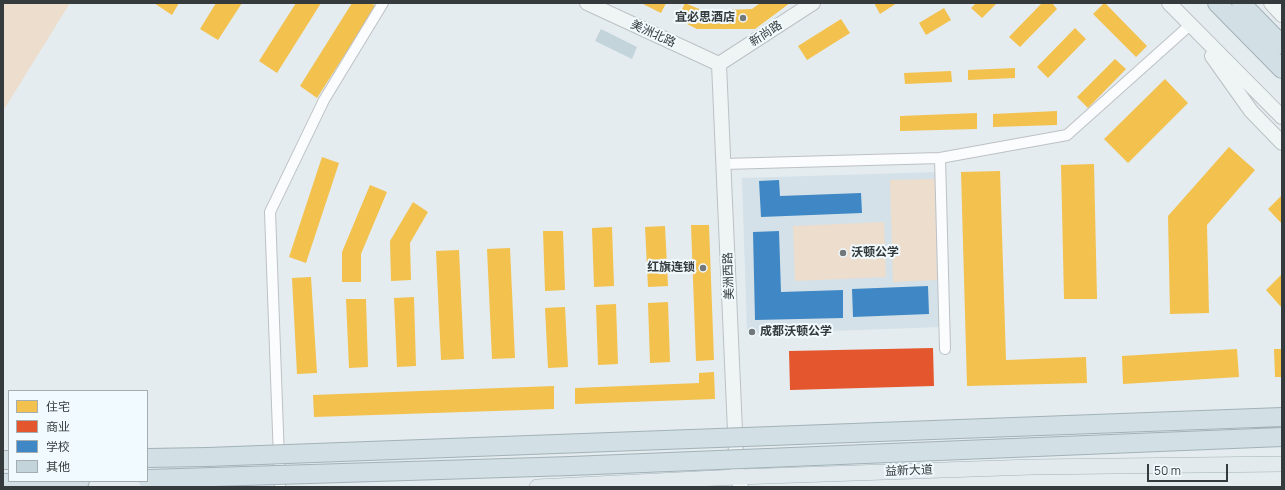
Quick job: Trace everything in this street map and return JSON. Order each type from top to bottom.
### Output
[{"type":"highway","points":[[1217,3],[1282,69]]},
{"type":"highway","points":[[1241,3],[1282,45]]},
{"type":"highway","points":[[148,458],[1282,417]]},
{"type":"highway","points":[[148,479],[571,466],[1282,436]]},
{"type":"highway","points":[[3,483],[42,482]]},
{"type":"main road","name":"益新大道","points":[[537,487],[739,482],[1032,467],[1282,464]]},
{"type":"street","points":[[280,487],[270,212],[324,100],[383,3]]},
{"type":"street","name":"美洲北路","points":[[587,3],[719,64]]},
{"type":"street","name":"新尚路","points":[[719,64],[813,3]]},
{"type":"street","points":[[1169,3],[1282,116]]},
{"type":"street","points":[[1271,3],[1282,15]]},
{"type":"street","points":[[1190,25],[1251,111],[1282,143]]},
{"type":"street","points":[[724,164],[940,158],[1067,136],[1190,25]]},
{"type":"street","name":"美洲西路","points":[[719,64],[739,482]]},
{"type":"street","points":[[940,158],[945,349]]},
{"type":"shaded area","points":[[3,3],[70,3],[3,111]]},
{"type":"shaded area","name":"沃顿公学","points":[[938,172],[943,327],[747,334],[742,178]]},
{"type":"shaded area","points":[[935,179],[937,280],[893,282],[890,180]]},
{"type":"shaded area","points":[[884,222],[886,277],[795,281],[793,226]]},
{"type":"building: 住宅","points":[[154,3],[179,3],[172,15]]},
{"type":"building: 住宅","points":[[216,3],[242,3],[218,40],[200,29]]},
{"type":"building: 住宅","points":[[296,3],[321,3],[277,73],[259,61]]},
{"type":"building: 住宅","points":[[352,3],[371,3],[376,6],[317,98],[300,86]]},
{"type":"building: 住宅","points":[[641,3],[666,3],[661,13]]},
{"type":"building: 住宅","points":[[685,3],[704,11],[752,9],[760,3],[790,3],[755,29],[697,29],[677,19]]},
{"type":"building: 住宅","points":[[874,3],[897,3],[880,14]]},
{"type":"building: 住宅","points":[[976,3],[997,3],[982,18],[971,8]]},
{"type":"building: 住宅","points":[[1042,3],[1052,3],[1057,9],[1020,47],[1009,37]]},
{"type":"building: 住宅","points":[[1104,3],[1147,46],[1136,57],[1093,14]]},
{"type":"building: 住宅","points":[[944,8],[951,20],[926,35],[919,23]]},
{"type":"building: 住宅","points":[[841,19],[850,33],[807,60],[798,46]]},
{"type":"building: 住宅","points":[[1075,28],[1086,39],[1048,78],[1037,67]]},
{"type":"building: 住宅","points":[[1115,59],[1126,69],[1088,108],[1077,97]]},
{"type":"building: 住宅","points":[[1015,68],[1015,78],[968,80],[968,70]]},
{"type":"building: 住宅","points":[[951,71],[952,82],[905,84],[904,73]]},
{"type":"building: 住宅","points":[[1165,79],[1188,103],[1128,163],[1104,139]]},
{"type":"building: 住宅","points":[[1057,111],[1057,125],[993,127],[993,114]]},
{"type":"building: 住宅","points":[[977,113],[977,129],[900,131],[900,116]]},
{"type":"building: 住宅","points":[[1229,147],[1255,170],[1207,225],[1209,313],[1170,314],[1168,216]]},
{"type":"building: 住宅","points":[[322,157],[339,163],[306,263],[289,257]]},
{"type":"building: 住宅","points":[[1094,164],[1097,299],[1064,299],[1061,165]]},
{"type":"building: 住宅","points":[[1000,171],[1006,360],[1086,357],[1087,383],[967,386],[961,172]]},
{"type":"building: 住宅","points":[[370,185],[387,192],[361,254],[361,282],[342,282],[342,252]]},
{"type":"building: 住宅","points":[[1282,195],[1282,224],[1268,209]]},
{"type":"building: 住宅","points":[[413,202],[428,212],[410,243],[411,280],[391,281],[390,241]]},
{"type":"building: 住宅","points":[[691,225],[709,225],[714,360],[696,361]]},
{"type":"building: 住宅","points":[[665,226],[668,286],[648,287],[645,227]]},
{"type":"building: 住宅","points":[[612,227],[614,286],[594,287],[592,228]]},
{"type":"building: 住宅","points":[[543,231],[563,231],[565,290],[545,291]]},
{"type":"building: 住宅","points":[[510,248],[515,358],[492,359],[487,249]]},
{"type":"building: 住宅","points":[[459,250],[464,359],[441,360],[436,251]]},
{"type":"building: 住宅","points":[[1282,274],[1282,308],[1266,290]]},
{"type":"building: 住宅","points":[[311,277],[317,373],[297,374],[292,278]]},
{"type":"building: 住宅","points":[[414,297],[416,366],[397,367],[394,298]]},
{"type":"building: 住宅","points":[[346,299],[366,299],[368,367],[349,368]]},
{"type":"building: 住宅","points":[[668,302],[670,362],[650,363],[648,303]]},
{"type":"building: 住宅","points":[[616,304],[618,364],[598,365],[596,305]]},
{"type":"building: 住宅","points":[[565,307],[568,367],[548,368],[545,308]]},
{"type":"building: 住宅","points":[[1237,349],[1239,377],[1123,384],[1122,356]]},
{"type":"building: 住宅","points":[[1274,349],[1282,349],[1282,377],[1275,377]]},
{"type":"building: 住宅","points":[[714,372],[715,399],[575,404],[575,388],[699,383],[699,373]]},
{"type":"building: 住宅","points":[[554,386],[554,409],[314,417],[313,395]]},
{"type":"building: 商业","points":[[933,348],[934,386],[790,390],[789,351]]},
{"type":"building: 学校","points":[[779,180],[780,196],[861,193],[862,213],[761,217],[759,181]]},
{"type":"building: 学校","points":[[779,231],[781,292],[843,290],[843,318],[755,320],[753,232]]},
{"type":"building: 学校","points":[[928,286],[929,314],[853,317],[852,289]]},
{"type":"building: 其他","points":[[601,29],[637,47],[632,59],[595,41]]},
{"type":"place","name":"宜必思酒店","points":[[743,18]]},
{"type":"place","name":"沃顿公学","points":[[843,253]]},
{"type":"place","name":"红旗连锁","points":[[703,268]]},
{"type":"place","name":"成都沃顿公学","points":[[752,332]]}]
